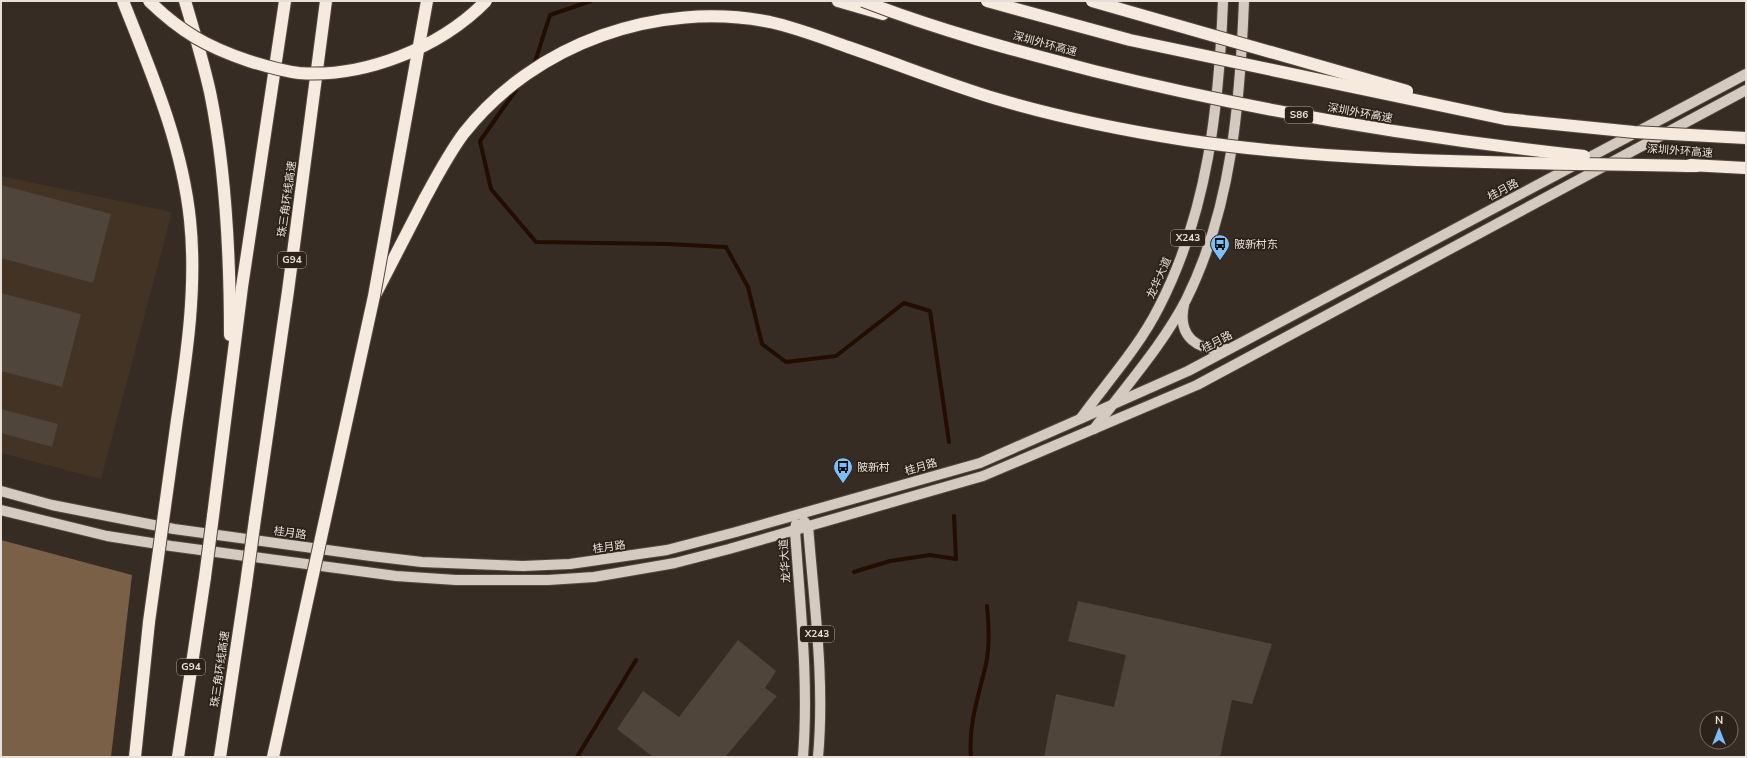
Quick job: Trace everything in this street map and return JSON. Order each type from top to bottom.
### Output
[{"type":"highway","points":[[123,1],[165,111],[176,147],[185,185],[192,248],[192,284],[188,336],[148,622],[135,757]]},
{"type":"highway","points":[[149,1],[163,15],[207,45],[263,65],[298,73],[328,72],[360,68],[392,59],[418,49],[452,28],[486,1]]},
{"type":"highway","points":[[185,1],[210,93],[220,163],[228,252],[230,304],[228,407]]},
{"type":"highway","name":"G94","points":[[178,757],[205,577],[228,407],[242,287],[285,1]]},
{"type":"highway","name":"珠三角环线高速","points":[[220,757],[288,291],[326,1]]},
{"type":"highway","points":[[272,757],[374,296],[427,1]]},
{"type":"highway","points":[[838,1],[973,38]]},
{"type":"highway","name":"深圳外环高速","points":[[863,1],[973,38],[1048,59],[1193,94],[1361,126],[1528,150],[1697,166],[1746,168]]},
{"type":"highway","name":"深圳外环高速","points":[[987,1],[1130,40],[1505,119],[1634,132],[1746,138]]},
{"type":"highway","points":[[1092,1],[1505,119]]},
{"type":"highway","points":[[374,296],[443,164],[464,133],[490,105],[518,80],[549,59],[583,41],[618,28],[655,20],[693,16],[731,16],[769,22],[805,31],[997,99],[1119,128],[1182,139],[1244,148],[1370,158],[1697,166]]},
{"type":"main road","name":"龙华大道","points":[[1063,442],[1143,334],[1159,308],[1184,251],[1197,213],[1208,165],[1218,80],[1223,1]]},
{"type":"main road","name":"X243","points":[[1094,428],[1164,334],[1185,301],[1213,232],[1230,157],[1240,76],[1244,1]]},
{"type":"main road","name":"桂月路","points":[[1,491],[52,505],[174,529],[371,556],[477,565],[523,566],[570,564],[621,558],[703,541],[980,463],[1188,371],[1746,74]]},
{"type":"main road","points":[[1,510],[107,536],[171,546],[396,576],[463,580],[548,580],[594,577],[634,571],[721,551],[983,476],[1196,385],[1746,90]]},
{"type":"main road","points":[[1185,301],[1182,321],[1184,332],[1193,341],[1206,347],[1219,349],[1232,348]]},
{"type":"main road","name":"龙华大道","points":[[799,514],[795,530],[806,683],[806,718],[803,757]]},
{"type":"main road","points":[[799,514],[808,526]]},
{"type":"main road","name":"X243","points":[[808,526],[820,680],[821,722],[818,757]]},
{"type":"shaded area","points":[[1,176],[172,212],[101,479],[1,453]]},
{"type":"shaded area","points":[[1,540],[132,575],[111,757],[1,757]]},
{"type":"building","points":[[1,185],[111,214],[93,283],[1,258]]},
{"type":"building","points":[[1,293],[81,314],[62,387],[1,371]]},
{"type":"building","points":[[1,409],[58,424],[52,447],[1,433]]},
{"type":"building","points":[[1078,601],[1272,644],[1252,704],[1232,700],[1220,757],[1044,757],[1056,694],[1114,707],[1126,655],[1068,641]]},
{"type":"building","points":[[738,640],[776,671],[765,688],[777,696],[725,757],[653,757],[617,729],[643,691],[679,717]]},
{"type":"waterway","points":[[534,65],[550,15],[591,1]]},
{"type":"waterway","points":[[516,90],[480,141],[491,189],[536,242],[667,244],[726,247],[748,287],[762,344],[786,362],[836,356],[904,303],[930,311],[949,442]]},
{"type":"waterway","points":[[854,572],[890,561],[930,555],[956,559],[954,516]]},
{"type":"waterway","points":[[971,757],[971,733],[977,698],[986,664],[989,642],[987,606]]},
{"type":"waterway","points":[[577,757],[636,660]]},
{"type":"place","name":"陂新村东","points":[[1220,261]]},
{"type":"place","name":"陂新村","points":[[843,484]]}]
